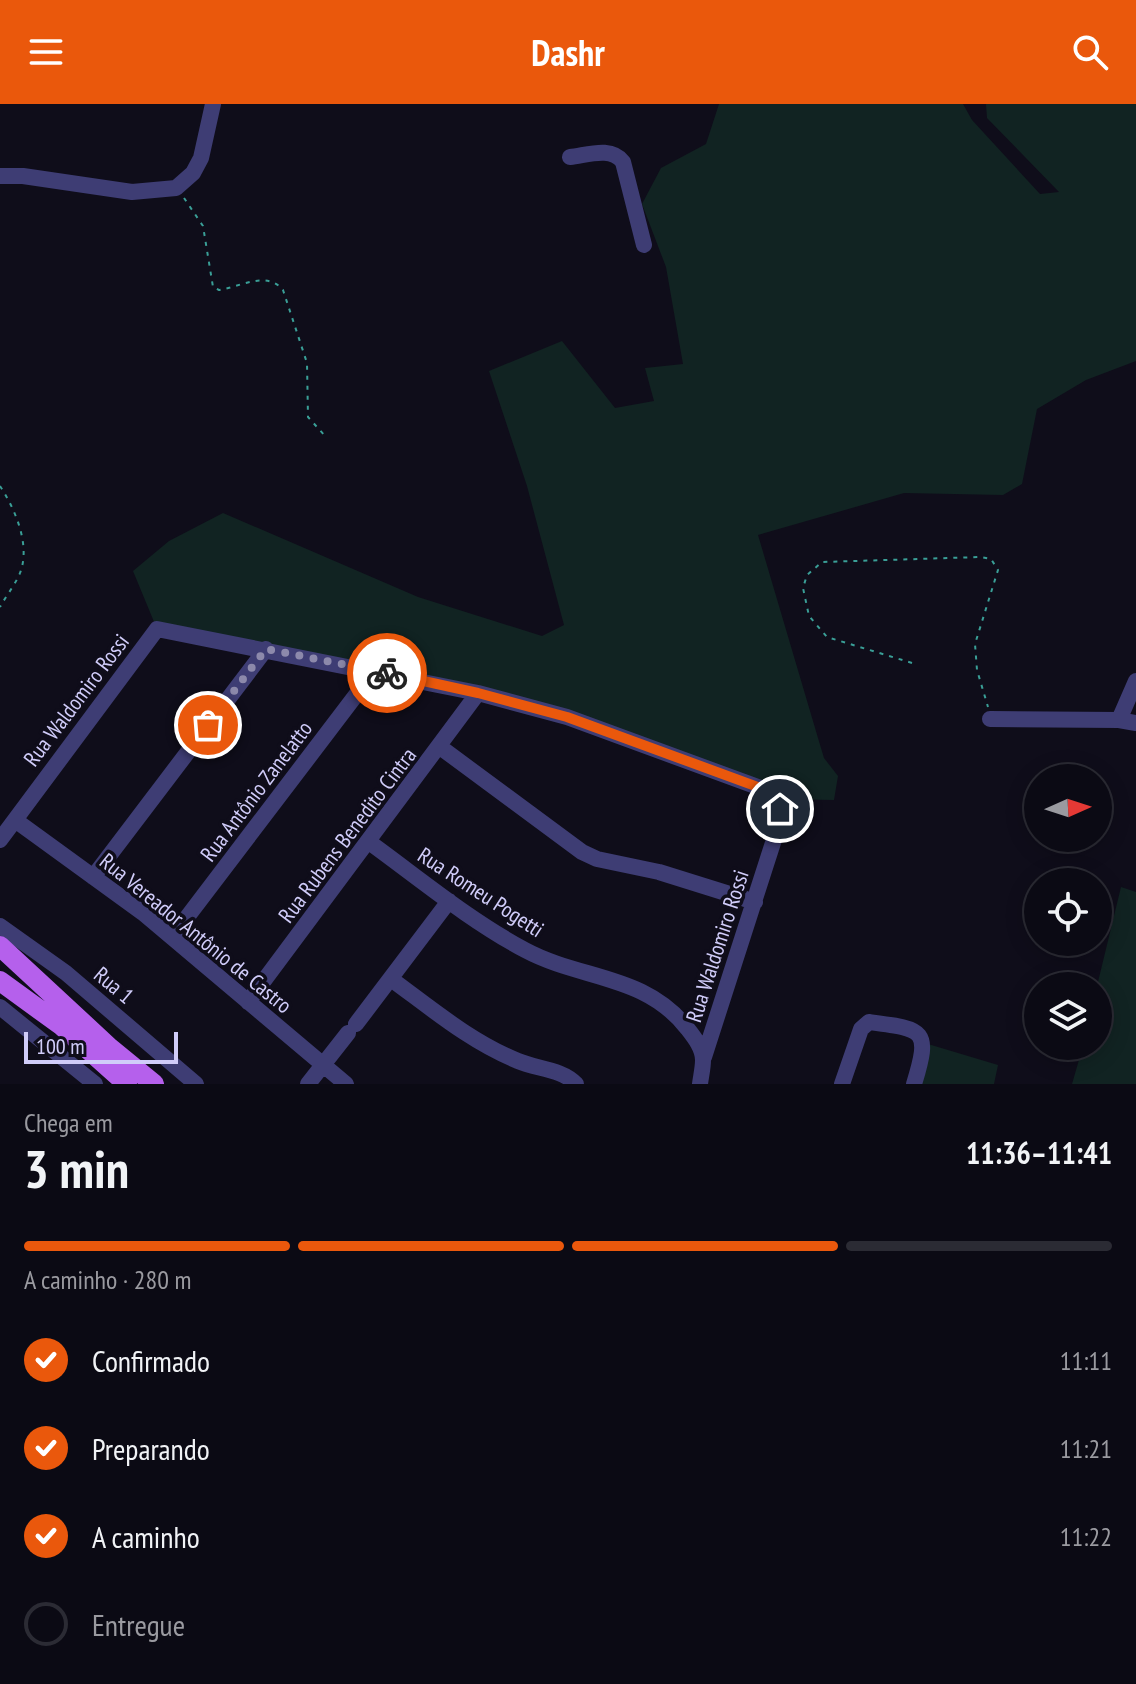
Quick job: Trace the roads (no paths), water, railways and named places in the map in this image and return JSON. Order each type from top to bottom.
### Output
[{"type":"main road","points":[[0,946],[110,1048],[154,1084]]},
{"type":"main road","points":[[0,981],[62,1026],[127,1084]]},
{"type":"street","points":[[0,176],[82,183],[90,188],[132,192],[176,188],[193,173],[201,158],[213,104]]},
{"type":"street","points":[[570,157],[610,152],[617,154],[623,162],[644,245]]},
{"type":"street","name":"Rua Waldomiro Rossi","points":[[0,840],[157,629],[375,670],[567,717],[766,790],[776,799],[780,821],[704,1057]]},
{"type":"street","points":[[93,877],[266,649]]},
{"type":"street","name":"Rua Antônio Zanelatto","points":[[172,937],[375,670]]},
{"type":"street","points":[[990,719],[1128,722],[1136,681]]},
{"type":"street","name":"Rua Rubens Benedito Cintra","points":[[248,1002],[478,693]]},
{"type":"street","points":[[440,747],[582,852],[597,859],[659,872],[755,902]]},
{"type":"street","name":"Rua Vereador Antônio de Castro","points":[[15,820],[172,937],[346,1084]]},
{"type":"street","name":"Rua Romeu Pogetti","points":[[369,842],[449,901],[535,955],[555,964],[612,979],[657,998],[684,1024],[704,1057]]},
{"type":"street","points":[[308,1084],[449,901]]},
{"type":"street","name":"Rua 1","points":[[0,926],[66,973],[196,1084]]},
{"type":"street","points":[[391,979],[456,1028],[483,1044],[518,1062],[563,1074],[576,1084]]},
{"type":"street","points":[[0,1007],[95,1084]]},
{"type":"street","points":[[842,1084],[861,1029],[869,1022],[910,1030],[922,1036],[925,1042],[914,1084]]},
{"type":"street","points":[[700,1084],[704,1057]]},
{"type":"street","points":[[74,1066],[82,1084]]}]
